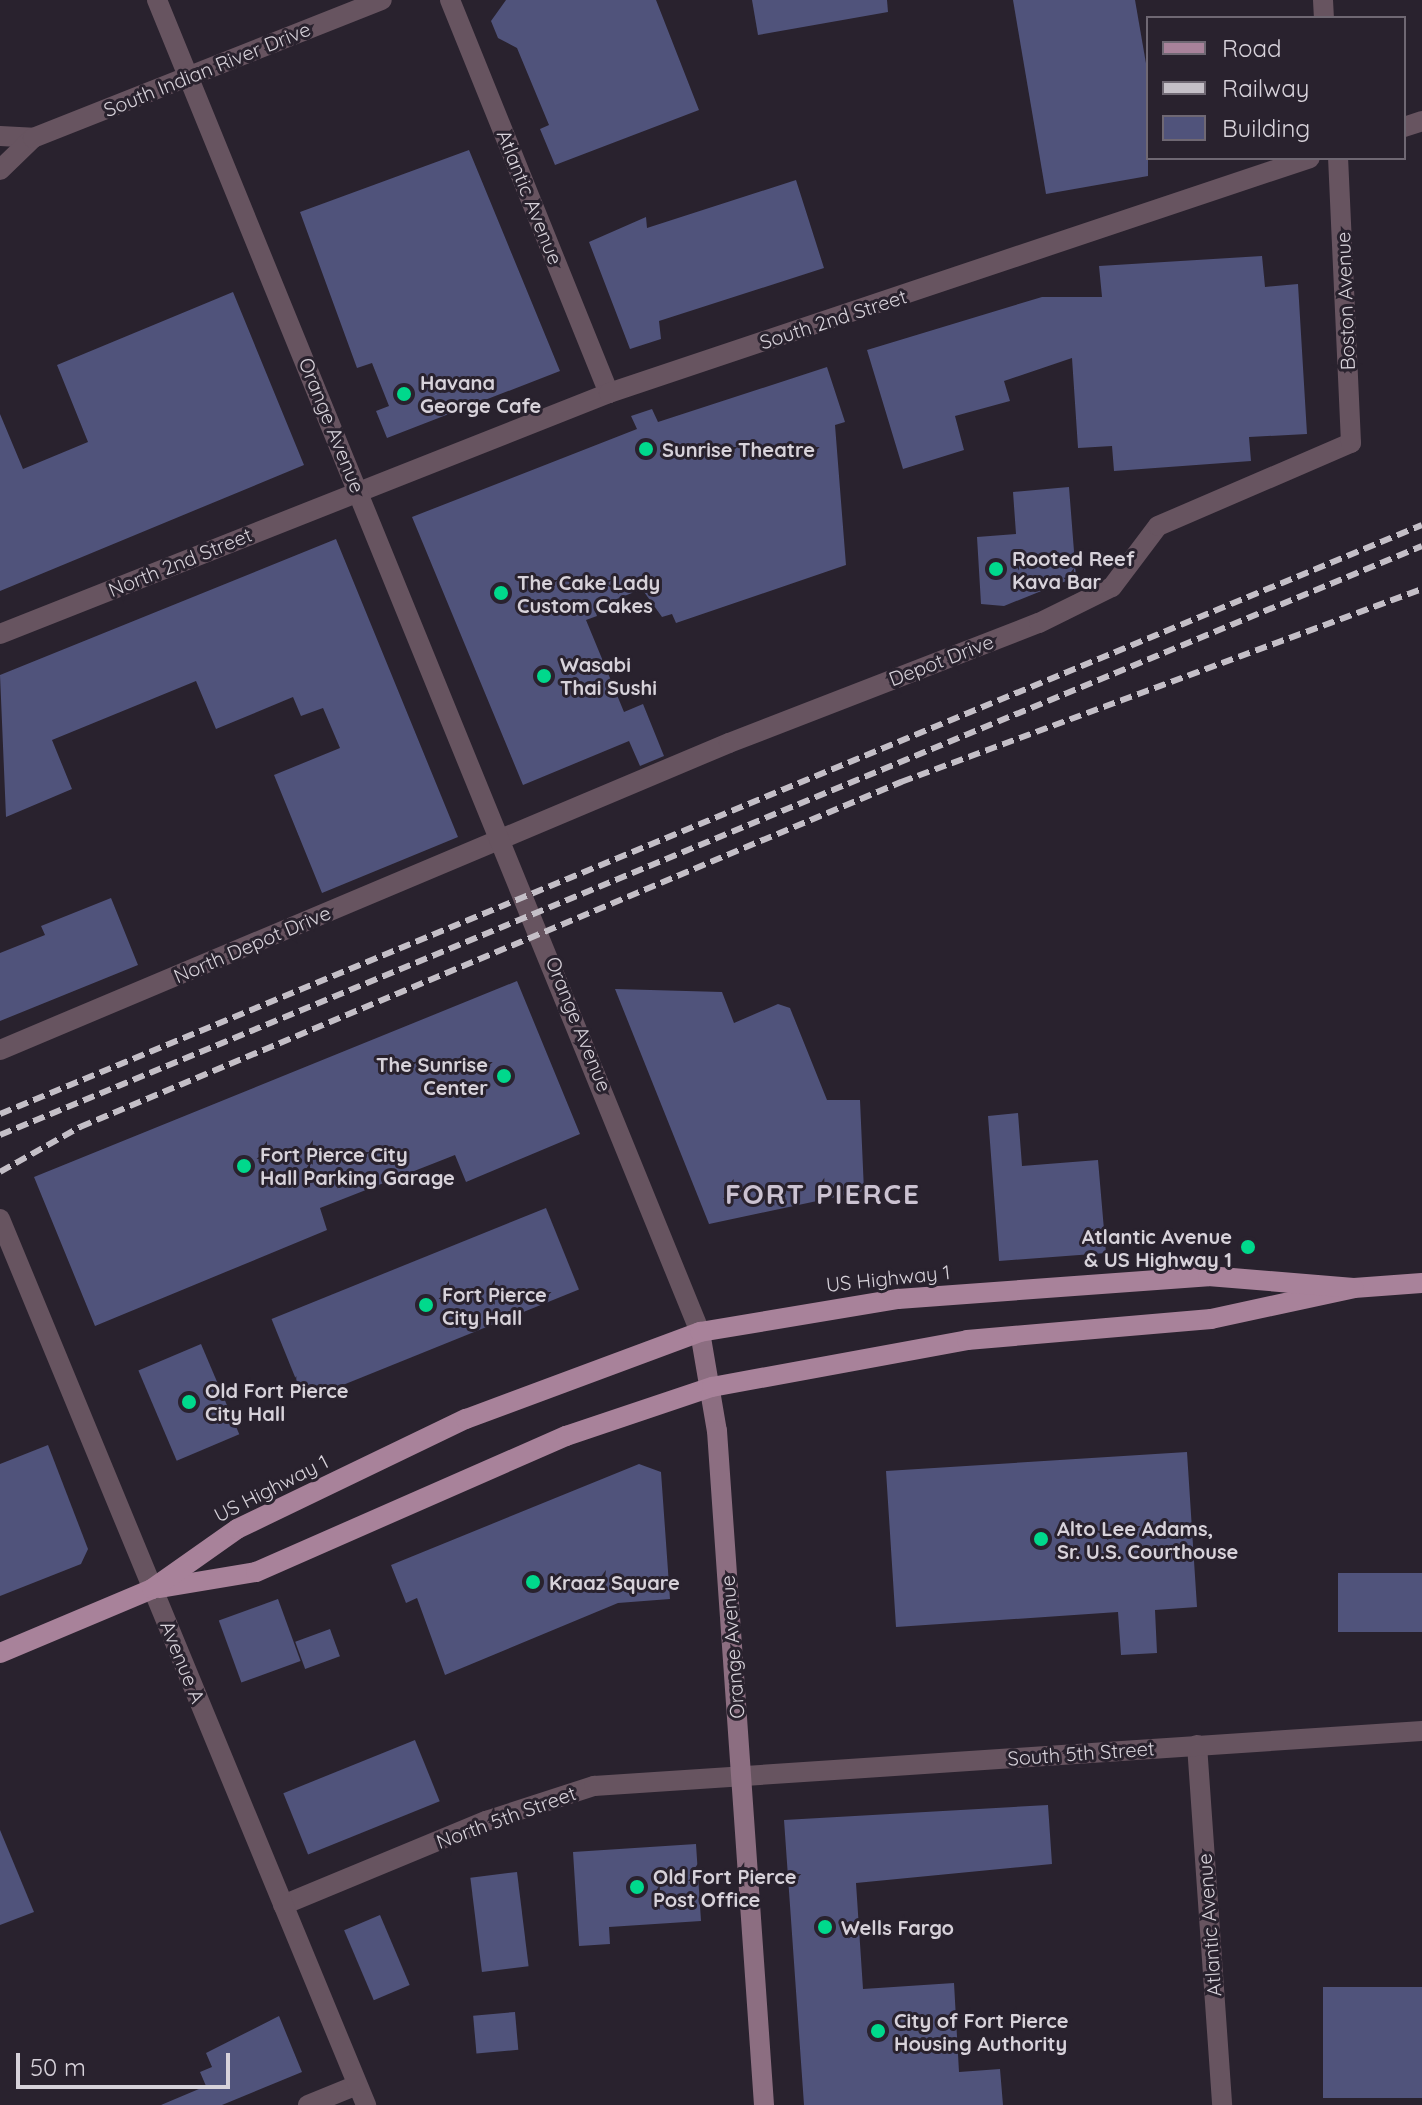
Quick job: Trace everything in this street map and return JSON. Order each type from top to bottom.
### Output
[{"type":"main road","name":"US Highway 1","points":[[152,1589],[237,1529],[466,1419],[547,1382],[700,1332],[898,1299],[1208,1276],[1354,1288]]},
{"type":"main road","name":"US Highway 1","points":[[152,1589],[256,1572],[566,1436],[712,1387],[967,1340],[1211,1319],[1354,1288],[1422,1283]]},
{"type":"main road","name":"Orange Avenue","points":[[700,1332],[712,1387],[764,2105]]},
{"type":"main road","points":[[0,1653],[152,1589]]},
{"type":"street","name":"Orange Avenue","points":[[157,0],[504,839],[700,1332]]},
{"type":"street","name":"South Indian River Drive","points":[[0,170],[33,138],[382,0]]},
{"type":"street","name":"Atlantic Avenue","points":[[450,0],[609,393]]},
{"type":"street","name":"South Indian River Drive","points":[[0,136],[33,138]]},
{"type":"street","name":"South 2nd Street","points":[[359,489],[609,393],[1304,160]]},
{"type":"street","name":"Boston Avenue","points":[[1338,160],[1351,443]]},
{"type":"street","name":"Depot Drive","points":[[504,839],[1039,623],[1112,587],[1158,526],[1351,443]]},
{"type":"street","name":"North 2nd Street","points":[[0,634],[359,489]]},
{"type":"street","name":"North Depot Drive","points":[[0,1050],[504,839]]},
{"type":"street","name":"Avenue A","points":[[0,1219],[366,2105]]},
{"type":"street","name":"South 5th Street","points":[[741,1776],[1422,1731]]},
{"type":"street","name":"Atlantic Avenue","points":[[1197,1745],[1222,2105]]},
{"type":"street","name":"North 5th Street","points":[[283,1905],[566,1793],[741,1776]]},
{"type":"street","points":[[308,2105],[357,2085]]},
{"type":"building","points":[[506,0],[656,0],[699,110],[555,165],[540,129],[549,125],[517,48],[498,38],[491,21]]},
{"type":"building","points":[[752,0],[887,0],[888,12],[758,35]]},
{"type":"building","points":[[1013,0],[1135,0],[1146,63],[1148,176],[1046,194]]},
{"type":"building","points":[[469,150],[560,371],[387,438],[376,411],[389,406],[372,363],[357,368],[300,212]]},
{"type":"building","points":[[796,180],[824,268],[659,321],[661,339],[630,349],[589,242],[646,217],[647,228]]},
{"type":"building","points":[[1262,256],[1265,287],[1298,284],[1307,434],[1249,437],[1251,461],[1114,471],[1112,446],[1078,448],[1072,358],[1004,381],[1010,401],[955,416],[964,450],[903,469],[867,350],[1042,297],[1102,297],[1099,266]]},
{"type":"building","points":[[233,292],[304,465],[0,591],[0,414],[23,469],[88,442],[57,365]]},
{"type":"building","points":[[827,367],[845,422],[835,425],[846,565],[676,623],[672,614],[662,617],[642,589],[594,608],[597,616],[586,620],[624,712],[643,704],[664,756],[640,766],[629,741],[523,785],[412,517],[637,429],[631,416],[652,409],[658,422]]},
{"type":"building","points":[[1069,487],[1076,577],[1004,606],[981,604],[977,537],[1016,534],[1013,492]]},
{"type":"building","points":[[336,539],[458,837],[322,893],[274,775],[340,748],[323,708],[301,716],[293,697],[216,729],[196,681],[52,740],[72,789],[6,817],[0,675]]},
{"type":"building","points":[[111,898],[138,965],[0,1021],[0,953],[45,935],[41,926]]},
{"type":"building","name":"Fort Pierce City Hall Parking Garage","points":[[517,981],[580,1134],[466,1182],[455,1155],[320,1208],[327,1230],[95,1326],[34,1177]]},
{"type":"building","points":[[615,989],[722,992],[734,1023],[778,1004],[790,1008],[827,1100],[860,1100],[864,1191],[709,1224]]},
{"type":"building","points":[[1018,1113],[1022,1166],[1098,1160],[1106,1253],[999,1261],[988,1116]]},
{"type":"building","name":"Fort Pierce City Hall","points":[[546,1208],[579,1290],[305,1400],[272,1319]]},
{"type":"building","name":"Old Fort Pierce City Hall","points":[[201,1344],[239,1434],[177,1461],[138,1371]]},
{"type":"building","points":[[48,1445],[88,1549],[81,1564],[0,1596],[0,1464]]},
{"type":"building","name":"Alto Lee Adams, Sr. U.S. Courthouse","points":[[1187,1452],[1197,1607],[1155,1610],[1157,1653],[1121,1655],[1118,1612],[896,1627],[886,1471]]},
{"type":"building","name":"Kraaz Square","points":[[639,1464],[661,1472],[670,1599],[618,1603],[445,1675],[417,1598],[406,1603],[391,1565]]},
{"type":"building","points":[[1338,1573],[1422,1573],[1422,1632],[1338,1632]]},
{"type":"building","points":[[278,1599],[301,1661],[241,1683],[219,1621]]},
{"type":"building","points":[[330,1629],[340,1656],[305,1669],[295,1642]]},
{"type":"building","points":[[415,1740],[440,1801],[308,1854],[283,1793]]},
{"type":"building","points":[[1048,1805],[1052,1864],[856,1883],[863,1989],[954,1983],[959,2072],[1000,2069],[1003,2105],[804,2105],[784,1820]]},
{"type":"building","points":[[0,1830],[34,1912],[0,1925]]},
{"type":"building","name":"Old Fort Pierce Post Office","points":[[696,1844],[701,1921],[609,1927],[610,1944],[579,1946],[573,1852]]},
{"type":"building","points":[[517,1872],[529,1966],[482,1972],[470,1878]]},
{"type":"building","points":[[380,1915],[410,1985],[374,2000],[344,1930]]},
{"type":"building","points":[[1323,1987],[1422,1987],[1422,2098],[1323,2098]]},
{"type":"building","points":[[515,2012],[518,2050],[476,2054],[473,2016]]},
{"type":"building","points":[[279,2016],[302,2072],[222,2105],[161,2105],[206,2086],[200,2072],[212,2067],[206,2053]]},
{"type":"railway","points":[[0,1114],[1422,525]]},
{"type":"railway","points":[[0,1135],[1422,546]]},
{"type":"railway","points":[[0,1172],[80,1127],[901,782],[1422,589]]},
{"type":"place","name":"Havana George Cafe","points":[[404,394]]},
{"type":"place","name":"Sunrise Theatre","points":[[646,449]]},
{"type":"place","name":"Rooted Reef Kava Bar","points":[[996,569]]},
{"type":"place","name":"The Cake Lady Custom Cakes","points":[[501,593]]},
{"type":"place","name":"Wasabi Thai Sushi","points":[[544,676]]},
{"type":"place","name":"The Sunrise Center","points":[[504,1076]]},
{"type":"place","name":"Fort Pierce City Hall Parking Garage","points":[[244,1166]]},
{"type":"place","name":"Atlantic Avenue & US Highway 1","points":[[1248,1247]]},
{"type":"place","name":"Fort Pierce City Hall","points":[[426,1305]]},
{"type":"place","name":"Old Fort Pierce City Hall","points":[[189,1402]]},
{"type":"place","name":"Alto Lee Adams, Sr. U.S. Courthouse","points":[[1041,1539]]},
{"type":"place","name":"Kraaz Square","points":[[533,1582]]},
{"type":"place","name":"Old Fort Pierce Post Office","points":[[637,1887]]},
{"type":"place","name":"Wells Fargo","points":[[825,1927]]},
{"type":"place","name":"City of Fort Pierce Housing Authority","points":[[878,2031]]},
{"type":"district","name":"FORT PIERCE","points":[[823,1194]]}]
